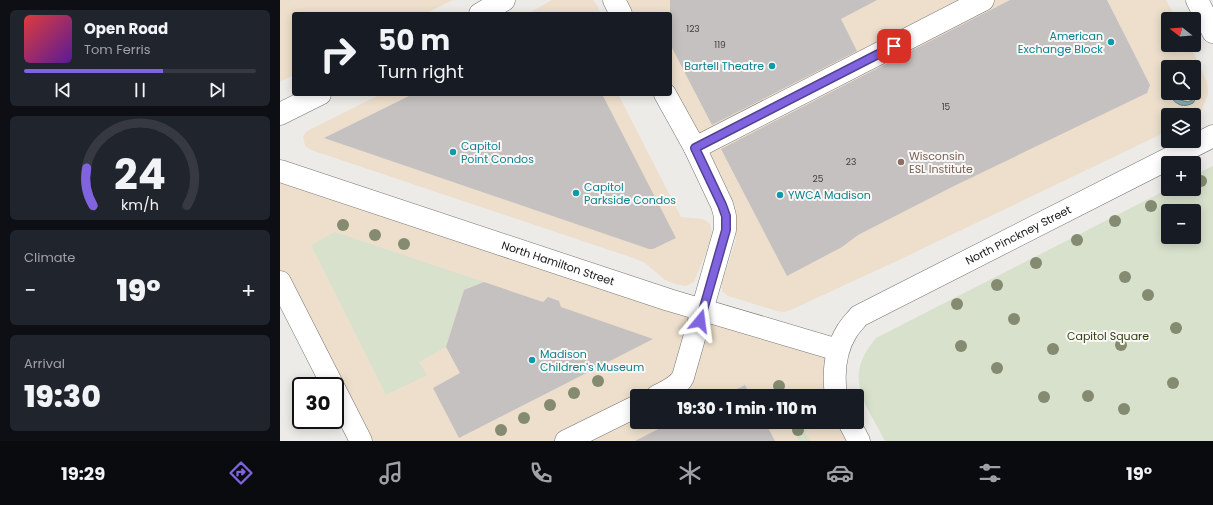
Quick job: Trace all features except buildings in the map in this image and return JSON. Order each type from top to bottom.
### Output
[{"type":"street","points":[[483,12],[504,0]]},
{"type":"street","points":[[614,0],[620,12]]},
{"type":"street","points":[[695,148],[983,0]]},
{"type":"street","points":[[1197,0],[1213,32]]},
{"type":"street","points":[[280,114],[316,96]]},
{"type":"street","points":[[666,96],[695,148],[726,216],[726,230],[681,382],[671,389]]},
{"type":"street","name":"North Pinckney Street","points":[[836,389],[835,367],[838,350],[847,331],[859,316],[1213,136]]},
{"type":"street","name":"North Hamilton Street","points":[[280,171],[703,310],[838,350]]},
{"type":"street","points":[[280,282],[328,377]]},
{"type":"street","points":[[344,408],[361,441]]},
{"type":"street","points":[[566,441],[630,409]]},
{"type":"street","points":[[853,429],[859,441]]},
{"type":"shaded area","points":[[280,0],[453,0],[429,12],[292,12],[292,76],[280,82]]},
{"type":"shaded area","points":[[552,0],[593,0],[600,12],[531,12]]},
{"type":"shaded area","points":[[626,0],[1166,0],[1172,12],[1161,12],[1161,52],[1193,52],[1197,60],[1161,60],[1161,100],[1201,100],[1201,69],[1207,82],[1208,94],[1201,112],[1201,108],[1161,108],[1161,134],[901,259],[785,312],[728,296],[722,291],[722,282],[736,240],[736,223],[672,93],[672,12],[632,12]]},
{"type":"shaded area","points":[[377,96],[619,96],[681,217],[703,219],[710,224],[712,232],[707,250],[694,282],[686,286],[675,284],[665,280],[645,263],[633,258],[311,150],[305,146],[303,136],[307,131]]},
{"type":"shaded area","points":[[280,171],[838,350],[836,389],[630,389],[630,429],[853,429],[859,441],[361,441],[344,408],[344,377],[328,377],[280,282]]},
{"type":"green space","name":"Capitol Square","points":[[1213,166],[1213,441],[885,441],[864,402],[864,389],[860,389],[860,365],[866,352],[876,338],[1161,193],[1161,196],[1201,196],[1201,172]]},
{"type":"green space","points":[[335,232],[484,282],[464,290],[446,347],[419,362],[427,375],[386,395],[311,245]]},
{"type":"green space","points":[[793,429],[810,429],[805,432],[810,441],[799,441]]},
{"type":"water","points":[[1173,100],[1181,100],[1188,102],[1195,100],[1189,105],[1182,105]]},
{"type":"place","name":"American Exchange Block","points":[[1111,42]]},
{"type":"place","name":"Bartell Theatre","points":[[772,66]]},
{"type":"place","name":"Capitol Point Condos","points":[[453,152]]},
{"type":"place","name":"Wisconsin ESL Institute","points":[[901,162]]},
{"type":"place","name":"Capitol Parkside Condos","points":[[576,193]]},
{"type":"place","name":"YWCA Madison","points":[[780,195]]},
{"type":"place","name":"Madison Children's Museum","points":[[532,360]]},
{"type":"route","points":[[700,321],[726,230],[726,216],[695,148],[894,46]]}]
